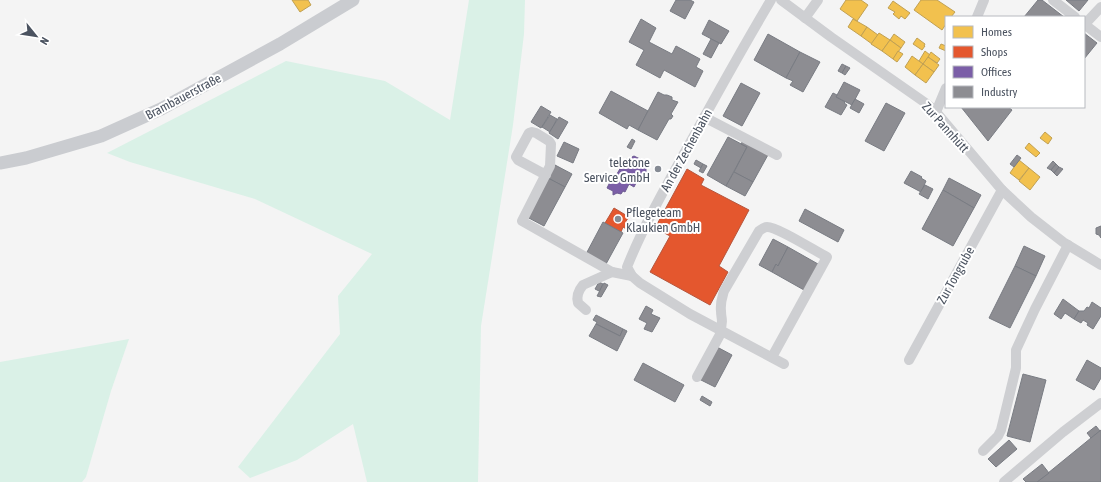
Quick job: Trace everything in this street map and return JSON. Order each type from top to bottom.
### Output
[{"type":"main road","name":"Brambauerstraße","points":[[0,163],[26,158],[102,136],[161,110],[280,44],[353,0]]},
{"type":"street","name":"An der Zechenbahn","points":[[632,276],[627,267],[637,241],[704,117],[770,0]]},
{"type":"street","name":"Zur Pannhütt","points":[[781,0],[908,89],[936,112],[1002,190],[1031,217],[1068,245],[1101,265]]},
{"type":"street","points":[[805,18],[818,0]]},
{"type":"street","points":[[977,16],[984,0]]},
{"type":"street","points":[[1054,0],[1074,16]]},
{"type":"street","points":[[1085,23],[1101,7]]},
{"type":"street","points":[[1085,25],[1101,37]]},
{"type":"street","points":[[936,112],[945,90]]},
{"type":"street","points":[[704,117],[777,155]]},
{"type":"street","points":[[546,175],[522,221],[612,272],[632,276],[640,283],[690,314],[784,364]]},
{"type":"street","name":"Zur Tongrube","points":[[909,360],[1002,190]]},
{"type":"street","points":[[697,377],[723,324],[720,310],[724,291],[759,231],[765,227],[772,227],[827,257],[772,357]]},
{"type":"street","points":[[983,451],[998,436],[1016,368],[1016,350],[1068,245]]},
{"type":"street","points":[[586,310],[578,303],[577,294],[580,289],[583,285],[612,272]]},
{"type":"street","points":[[1004,482],[1063,432],[1101,403]]},
{"type":"green space","points":[[469,0],[525,0],[524,34],[513,125],[481,326],[478,482],[367,482],[353,424],[297,460],[250,478],[238,467],[340,334],[338,296],[372,254],[255,199],[130,162],[107,153],[286,61],[385,81],[450,120]]},
{"type":"green space","points":[[129,339],[111,391],[86,477],[82,482],[0,482],[0,362]]},
{"type":"building: Homes","points":[[292,0],[308,0],[311,5],[300,12]]},
{"type":"building: Homes","points":[[846,0],[861,0],[868,5],[857,21],[840,9]]},
{"type":"building: Homes","points":[[921,0],[937,0],[955,12],[952,16],[945,16],[945,26],[942,30],[914,10]]},
{"type":"building: Homes","points":[[893,1],[910,13],[905,19],[901,16],[899,19],[893,14],[895,12],[888,8]]},
{"type":"building: Homes","points":[[853,19],[867,27],[861,36],[848,27]]},
{"type":"building: Homes","points":[[867,27],[878,35],[872,44],[861,36]]},
{"type":"building: Homes","points":[[879,33],[890,40],[882,51],[871,44]]},
{"type":"building: Homes","points":[[894,34],[905,42],[901,48],[890,40]]},
{"type":"building: Homes","points":[[917,38],[925,44],[922,50],[913,44]]},
{"type":"building: Homes","points":[[890,40],[901,48],[893,59],[882,51]]},
{"type":"building: Homes","points":[[941,44],[945,46],[945,51],[939,48]]},
{"type":"building: Homes","points":[[898,51],[903,54],[897,62],[893,59]]},
{"type":"building: Homes","points":[[925,51],[930,55],[923,64],[919,61]]},
{"type":"building: Homes","points":[[931,52],[940,59],[937,63],[928,57]]},
{"type":"building: Homes","points":[[912,56],[923,64],[915,75],[905,67]]},
{"type":"building: Homes","points":[[928,57],[939,65],[934,72],[923,64]]},
{"type":"building: Homes","points":[[923,64],[934,72],[926,83],[915,75]]},
{"type":"building: Homes","points":[[1045,132],[1052,138],[1048,144],[1040,138]]},
{"type":"building: Homes","points":[[1029,143],[1040,153],[1036,157],[1025,148]]},
{"type":"building: Homes","points":[[1019,160],[1029,168],[1019,180],[1010,173]]},
{"type":"building: Homes","points":[[1029,168],[1040,177],[1030,190],[1019,181]]},
{"type":"building: Shops","points":[[687,169],[704,179],[701,185],[749,210],[719,266],[728,272],[710,305],[650,272],[670,236],[655,228]]},
{"type":"building: Shops","name":"Pflegeteam Klaukien GmbH","points":[[614,208],[629,217],[626,221],[631,224],[628,230],[623,227],[621,232],[605,223]]},
{"type":"building: Offices","points":[[634,156],[646,162],[646,172],[642,179],[638,179],[634,187],[629,184],[625,192],[623,191],[621,194],[617,193],[613,195],[613,191],[607,188],[612,178],[615,177],[626,159],[630,160]]},
{"type":"building: Industry","points":[[676,0],[690,0],[694,2],[685,19],[670,11]]},
{"type":"building: Industry","points":[[1038,0],[1042,0],[1063,16],[1025,16]]},
{"type":"building: Industry","points":[[1066,0],[1088,0],[1079,11]]},
{"type":"building: Industry","points":[[641,19],[656,28],[649,42],[672,54],[676,46],[700,59],[696,67],[703,71],[695,87],[664,70],[660,78],[636,65],[644,50],[629,42]]},
{"type":"building: Industry","points":[[709,20],[729,31],[721,44],[702,34]]},
{"type":"building: Industry","points":[[768,34],[800,52],[786,78],[754,60]]},
{"type":"building: Industry","points":[[1085,34],[1097,43],[1085,58]]},
{"type":"building: Industry","points":[[711,39],[719,43],[711,58],[703,54]]},
{"type":"building: Industry","points":[[800,52],[820,62],[803,92],[790,85],[793,81],[786,78]]},
{"type":"building: Industry","points":[[842,64],[846,66],[842,73],[838,71]]},
{"type":"building: Industry","points":[[846,66],[850,68],[845,75],[842,73]]},
{"type":"building: Industry","points":[[844,82],[860,90],[852,105],[836,97]]},
{"type":"building: Industry","points":[[741,83],[760,93],[742,126],[723,116]]},
{"type":"building: Industry","points":[[611,91],[648,111],[638,130],[629,125],[627,129],[599,113]]},
{"type":"building: Industry","points":[[658,92],[672,97],[672,100],[678,102],[671,114],[673,116],[669,119],[657,140],[638,130]]},
{"type":"building: Industry","points":[[833,93],[847,105],[841,115],[825,107]]},
{"type":"building: Industry","points":[[855,99],[864,104],[859,113],[850,108]]},
{"type":"building: Industry","points":[[886,103],[905,113],[884,151],[865,141]]},
{"type":"building: Industry","points":[[541,106],[551,112],[541,128],[531,122]]},
{"type":"building: Industry","points":[[962,108],[1009,108],[1012,110],[988,141]]},
{"type":"building: Industry","points":[[550,115],[557,119],[550,132],[542,127]]},
{"type":"building: Industry","points":[[559,117],[568,122],[558,139],[549,133]]},
{"type":"building: Industry","points":[[728,137],[747,147],[726,186],[707,175]]},
{"type":"building: Industry","points":[[632,139],[635,141],[631,149],[627,147]]},
{"type":"building: Industry","points":[[744,139],[769,153],[753,182],[734,172],[747,147],[741,144]]},
{"type":"building: Industry","points":[[564,142],[579,149],[573,163],[557,156]]},
{"type":"building: Industry","points":[[1017,155],[1021,158],[1014,167],[1010,164]]},
{"type":"building: Industry","points":[[696,160],[703,164],[701,168],[694,164]]},
{"type":"building: Industry","points":[[1053,161],[1056,164],[1051,170],[1047,168]]},
{"type":"building: Industry","points":[[703,164],[707,166],[703,173],[699,171]]},
{"type":"building: Industry","points":[[1056,164],[1059,167],[1054,173],[1051,170]]},
{"type":"building: Industry","points":[[555,165],[572,174],[565,187],[548,178]]},
{"type":"building: Industry","points":[[1059,167],[1063,169],[1057,176],[1054,173]]},
{"type":"building: Industry","points":[[911,171],[926,181],[921,192],[904,183]]},
{"type":"building: Industry","points":[[734,172],[753,182],[745,196],[726,186]]},
{"type":"building: Industry","points":[[548,178],[565,187],[544,226],[527,217]]},
{"type":"building: Industry","points":[[949,178],[981,195],[974,208],[943,190]]},
{"type":"building: Industry","points":[[925,185],[933,189],[928,199],[919,194]]},
{"type":"building: Industry","points":[[943,190],[974,208],[953,246],[922,229]]},
{"type":"building: Industry","points":[[805,209],[844,230],[838,242],[799,221]]},
{"type":"building: Industry","points":[[603,222],[623,233],[606,264],[586,254]]},
{"type":"building: Industry","points":[[1101,226],[1101,238],[1096,234],[1096,228]]},
{"type":"building: Industry","points":[[773,239],[788,247],[778,266],[776,264],[772,272],[759,265]]},
{"type":"building: Industry","points":[[1024,246],[1045,256],[1036,276],[1015,266]]},
{"type":"building: Industry","points":[[788,247],[818,264],[804,290],[772,272],[776,264],[778,266]]},
{"type":"building: Industry","points":[[1015,266],[1036,276],[1010,328],[989,318]]},
{"type":"building: Industry","points":[[599,282],[603,284],[599,291],[595,289]]},
{"type":"building: Industry","points":[[604,283],[608,285],[601,297],[597,296]]},
{"type":"building: Industry","points":[[1063,299],[1079,311],[1074,319],[1065,313],[1061,319],[1054,314]]},
{"type":"building: Industry","points":[[1092,302],[1101,308],[1101,316],[1093,329],[1083,320],[1081,323],[1074,319],[1079,311],[1084,311],[1087,307],[1089,308]]},
{"type":"building: Industry","points":[[646,306],[653,310],[651,314],[660,318],[652,332],[644,329],[647,323],[639,319]]},
{"type":"building: Industry","points":[[596,315],[623,329],[620,336],[596,324],[597,322],[593,320]]},
{"type":"building: Industry","points":[[596,324],[620,336],[623,329],[627,331],[617,351],[589,336]]},
{"type":"building: Industry","points":[[717,347],[732,355],[715,387],[699,379]]},
{"type":"building: Industry","points":[[1087,360],[1101,368],[1101,378],[1094,390],[1076,380]]},
{"type":"building: Industry","points":[[643,363],[684,385],[675,402],[634,380]]},
{"type":"building: Industry","points":[[1023,374],[1046,380],[1030,442],[1007,436]]},
{"type":"building: Industry","points":[[702,396],[712,402],[710,406],[700,400]]},
{"type":"building: Industry","points":[[1096,426],[1100,431],[1091,438],[1087,433]]},
{"type":"building: Industry","points":[[1101,430],[1101,482],[1037,482],[1091,438]]},
{"type":"building: Industry","points":[[1009,440],[1017,449],[996,467],[988,459]]},
{"type":"building: Industry","points":[[1042,464],[1049,473],[1037,482],[1026,482],[1023,479]]},
{"type":"place","name":"teletone Service GmbH","points":[[658,169]]},
{"type":"place","name":"Pflegeteam Klaukien GmbH","points":[[618,219]]}]
